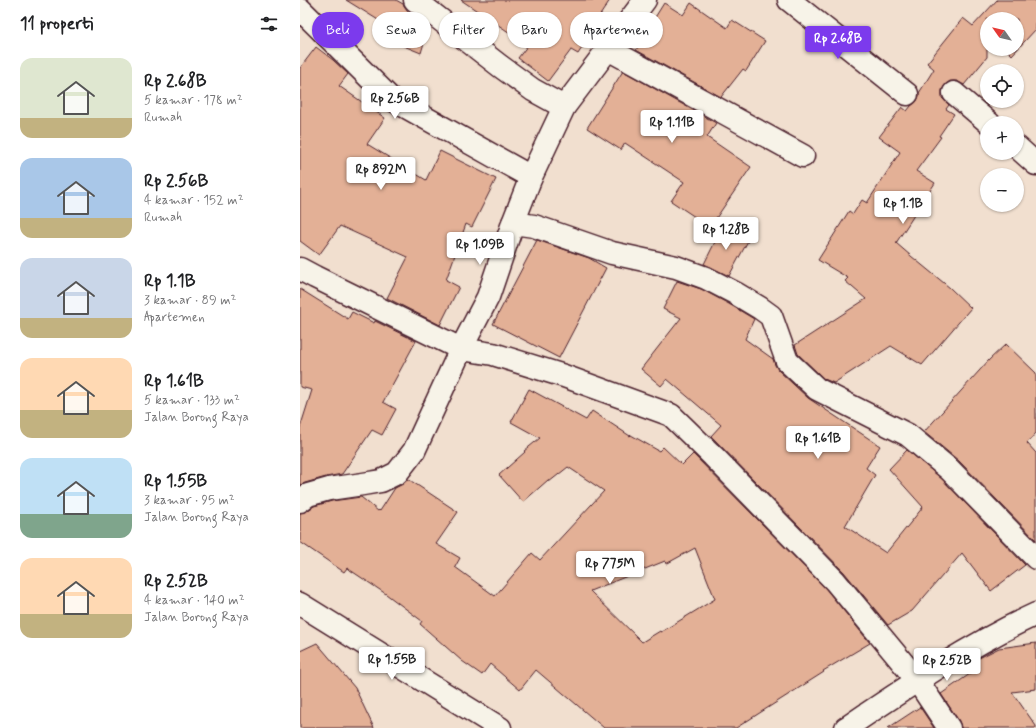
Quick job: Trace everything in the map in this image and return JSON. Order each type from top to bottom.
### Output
[{"type":"street","points":[[415,0],[533,90],[564,107]]},
{"type":"street","points":[[300,501],[308,495],[329,489],[381,481],[397,472],[414,451],[461,349],[488,297],[513,223],[531,177],[564,107],[645,0]]},
{"type":"street","points":[[789,0],[908,94]]},
{"type":"street","points":[[300,10],[390,98],[531,177]]},
{"type":"street","points":[[608,49],[803,156]]},
{"type":"street","points":[[954,92],[981,116]]},
{"type":"street","points":[[1024,153],[1036,164]]},
{"type":"street","points":[[513,223],[534,226],[612,253],[676,267],[706,278],[760,308],[771,316],[787,361],[807,381],[817,389],[908,435],[950,470],[1036,558]]},
{"type":"street","points":[[300,269],[461,349],[493,354],[564,376],[671,415],[835,581],[917,680],[949,728]]},
{"type":"street","points":[[300,604],[500,728]]},
{"type":"street","points":[[846,728],[917,680],[988,638],[1036,614]]},
{"type":"building","points":[[346,0],[396,0],[403,4],[410,12],[372,12],[372,16]]},
{"type":"building","points":[[461,0],[610,0],[602,12],[570,12],[570,48],[582,48],[578,54],[571,50],[548,81],[518,58],[526,48],[562,48],[562,12],[507,12],[507,31],[499,26],[499,12],[479,12]]},
{"type":"building","points":[[997,0],[1036,0],[1036,29],[1024,42],[1024,12],[986,12]]},
{"type":"building","points":[[664,3],[683,15],[691,3],[727,28],[732,20],[765,41],[746,71],[743,69],[721,97],[636,50],[637,48],[663,48],[663,12],[658,12]]},
{"type":"building","points":[[963,18],[973,26],[980,18],[980,56],[987,57],[964,85],[957,81],[950,81],[942,90],[942,98],[949,105],[946,109],[954,114],[939,136],[941,137],[916,171],[935,183],[896,243],[950,288],[971,308],[922,365],[891,346],[834,383],[824,379],[798,354],[795,345],[866,299],[845,281],[848,278],[818,260],[849,211],[853,214],[862,200],[867,203],[900,152],[879,137],[902,107],[907,111],[917,101],[919,93],[934,69],[927,63]]},
{"type":"building","points":[[315,48],[333,60],[348,74],[339,86],[385,118],[367,144],[426,180],[440,151],[496,179],[472,227],[466,224],[446,280],[459,287],[440,325],[387,298],[408,257],[340,226],[319,255],[300,241],[300,68]]},
{"type":"building","points":[[409,48],[422,48],[421,53]]},
{"type":"building","points":[[623,71],[716,123],[707,137],[751,167],[710,227],[671,201],[684,182],[625,143],[621,150],[587,128]]},
{"type":"building","points":[[723,226],[749,239],[729,276],[704,264]]},
{"type":"building","points":[[537,240],[589,258],[606,268],[559,358],[493,324]]},
{"type":"building","points":[[677,281],[701,289],[754,319],[745,339],[773,359],[778,370],[808,398],[880,446],[866,468],[875,475],[845,526],[886,553],[923,507],[889,469],[907,450],[942,479],[1025,565],[991,591],[962,553],[912,611],[888,625],[844,572],[711,436],[721,425],[667,379],[661,386],[641,369],[681,318],[663,309]]},
{"type":"building","points":[[300,289],[348,319],[352,312],[374,323],[375,321],[416,341],[383,402],[396,409],[382,435],[372,430],[342,474],[300,485],[300,428],[312,390],[300,387]]},
{"type":"building","points":[[1006,344],[1036,373],[1036,433],[1027,443],[1036,453],[1036,540],[959,461],[924,432],[989,360]]},
{"type":"building","points":[[529,389],[586,420],[592,411],[630,436],[631,435],[659,451],[663,447],[682,465],[693,454],[826,589],[870,643],[823,671],[824,672],[736,728],[604,728],[536,670],[520,690],[490,664],[482,675],[462,661],[420,624],[422,621],[386,594],[347,568],[344,572],[300,542],[300,513],[307,511],[314,506],[332,501],[361,497],[380,511],[395,488],[403,484],[408,479],[458,512],[436,544],[460,558],[455,567],[495,596],[532,553],[540,560],[604,491],[568,467],[549,482],[548,480],[523,502],[499,475],[540,438],[511,422]],"holes":[[[695,548],[715,599],[642,642],[590,591],[665,561],[666,564]]]},
{"type":"building","points":[[317,643],[355,688],[374,728],[300,728],[300,651]]},
{"type":"building","points":[[1036,643],[1036,689],[1012,692],[1036,728],[961,728],[959,721],[941,694],[977,669],[973,661],[999,648]]},
{"type":"building","points":[[920,707],[934,728],[888,728]]}]
